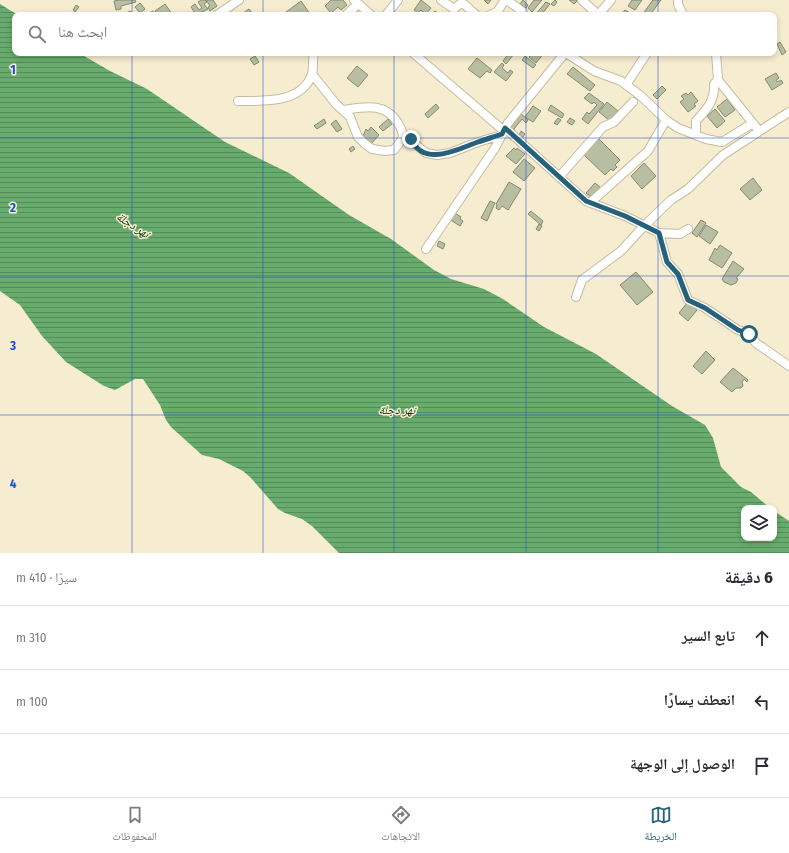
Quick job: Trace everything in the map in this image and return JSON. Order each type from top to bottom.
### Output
[{"type":"street","points":[[221,12],[239,0]]},
{"type":"street","points":[[388,12],[398,0]]},
{"type":"street","points":[[441,0],[454,9],[460,4],[464,4],[473,12]]},
{"type":"street","points":[[497,12],[506,0],[523,12]]},
{"type":"street","points":[[582,0],[595,12]]},
{"type":"street","points":[[601,12],[611,0]]},
{"type":"street","points":[[678,0],[681,12]]},
{"type":"street","points":[[348,12],[356,2],[368,12]]},
{"type":"street","points":[[238,101],[272,101],[288,97],[300,91],[307,84],[312,74],[313,56]]},
{"type":"street","points":[[416,56],[590,203],[611,209],[659,233],[680,234],[688,229]]},
{"type":"street","points":[[426,250],[495,148],[504,131],[564,56]]},
{"type":"street","points":[[571,56],[594,71],[614,77],[641,96],[666,120],[678,128],[696,135],[722,142],[753,123]]},
{"type":"street","points":[[626,85],[645,56]]},
{"type":"street","points":[[716,56],[718,80],[760,131]]},
{"type":"street","points":[[312,74],[350,117],[358,137],[372,149],[385,151],[394,150],[403,138],[403,134]]},
{"type":"street","points":[[696,135],[696,121],[710,106],[715,96],[714,84],[718,80]]},
{"type":"street","points":[[559,177],[603,127],[614,122],[633,102]]},
{"type":"street","points":[[344,110],[362,107],[381,108],[394,118],[403,134],[426,153],[438,155],[450,153],[504,131]]},
{"type":"street","points":[[576,297],[582,280],[621,251],[644,226],[672,200],[688,189],[723,155],[789,112]]},
{"type":"street","points":[[590,203],[648,151],[666,120]]},
{"type":"street","points":[[659,233],[667,262],[678,274],[688,300],[705,308],[738,330],[749,334],[756,343],[789,366]]},
{"type":"water","name":"نهر دجلة","points":[[0,4],[13,12],[12,56],[84,56],[110,71],[147,89],[225,142],[289,173],[349,215],[391,239],[434,270],[451,279],[484,289],[503,299],[544,327],[596,354],[672,406],[705,425],[713,438],[721,467],[741,487],[751,492],[766,505],[741,505],[741,541],[777,541],[777,513],[789,521],[789,553],[339,553],[312,526],[302,519],[278,509],[243,471],[219,459],[202,455],[171,427],[166,420],[160,405],[143,379],[135,379],[115,390],[104,386],[66,362],[42,336],[20,305],[0,291]]},
{"type":"building","points":[[135,0],[136,2],[121,6],[121,9],[116,10],[114,1]]},
{"type":"building","points":[[205,0],[207,2],[204,4],[208,9],[202,12],[194,12],[191,7],[195,4],[199,10],[202,8],[198,2]]},
{"type":"building","points":[[206,0],[213,0],[217,6],[210,11],[208,7],[210,6]]},
{"type":"building","points":[[331,0],[343,0],[347,5],[341,10],[338,7],[332,12],[330,12],[325,6]]},
{"type":"building","points":[[421,0],[431,8],[428,12],[423,12],[421,10],[417,12],[414,10]]},
{"type":"building","points":[[484,0],[491,0],[488,4]]},
{"type":"building","points":[[523,0],[528,5],[526,8],[520,4]]},
{"type":"building","points":[[534,0],[542,0],[532,12],[528,8]]},
{"type":"building","points":[[555,0],[557,2],[554,6],[551,4]]},
{"type":"building","points":[[569,0],[576,0],[577,1],[574,4]]},
{"type":"building","points":[[632,0],[642,0],[635,10],[628,6]]},
{"type":"building","points":[[653,0],[661,0],[652,12],[644,12]]},
{"type":"building","points":[[301,1],[309,12],[286,12]]},
{"type":"building","points":[[546,2],[550,4],[543,12],[538,12]]},
{"type":"building","points":[[140,3],[145,9],[139,12],[135,7]]},
{"type":"building","points":[[165,4],[171,12],[156,12],[155,11]]},
{"type":"building","points":[[76,5],[79,7],[75,12],[73,10]]},
{"type":"building","points":[[249,9],[252,12],[244,12]]},
{"type":"building","points":[[780,42],[786,52],[782,55],[777,44]]},
{"type":"building","points":[[255,56],[259,62],[254,65],[250,59]]},
{"type":"building","points":[[507,56],[512,56],[506,64],[503,61]]},
{"type":"building","points":[[525,56],[536,65],[533,68],[522,60]]},
{"type":"building","points":[[530,56],[542,56],[536,63],[529,57]]},
{"type":"building","points":[[477,58],[492,70],[490,73],[487,71],[480,78],[468,69]]},
{"type":"building","points":[[502,63],[504,65],[502,68],[508,73],[510,70],[513,72],[506,81],[494,72]]},
{"type":"building","points":[[357,66],[368,75],[358,87],[347,78]]},
{"type":"building","points":[[573,67],[595,85],[590,91],[567,74]]},
{"type":"building","points":[[776,73],[779,78],[776,80],[777,82],[781,80],[783,83],[772,90],[765,79]]},
{"type":"building","points":[[662,86],[666,90],[657,99],[653,95]]},
{"type":"building","points":[[691,92],[698,101],[694,104],[696,106],[688,112],[680,102],[684,99],[681,96],[686,93],[688,95]]},
{"type":"building","points":[[589,93],[604,104],[588,124],[582,119],[587,112],[589,114],[597,105],[594,102],[592,104],[584,98]]},
{"type":"building","points":[[727,99],[735,110],[725,117],[717,107]]},
{"type":"building","points":[[607,102],[618,111],[610,121],[599,112]]},
{"type":"building","points":[[436,104],[439,108],[428,118],[425,114]]},
{"type":"building","points":[[551,105],[564,114],[562,118],[548,110]]},
{"type":"building","points":[[533,106],[541,111],[533,122],[525,117]]},
{"type":"building","points":[[715,109],[725,121],[717,128],[707,116]]},
{"type":"building","points":[[520,113],[528,120],[526,123],[522,119],[514,129],[515,132],[509,127]]},
{"type":"building","points":[[558,118],[561,120],[557,125],[554,123]]},
{"type":"building","points":[[570,118],[575,121],[572,125],[567,122]]},
{"type":"building","points":[[324,119],[326,123],[317,129],[314,126]]},
{"type":"building","points":[[388,119],[392,124],[383,131],[379,127]]},
{"type":"building","points":[[336,120],[342,129],[337,132],[331,124]]},
{"type":"building","points":[[371,127],[379,135],[371,144],[363,136],[366,129],[368,131]]},
{"type":"building","points":[[521,131],[525,134],[523,137],[519,135]]},
{"type":"building","points":[[598,138],[620,160],[615,165],[617,167],[613,171],[611,169],[605,175],[583,154]]},
{"type":"building","points":[[353,146],[355,149],[351,152],[349,149]]},
{"type":"building","points":[[514,148],[516,150],[517,148],[525,154],[516,164],[506,156]]},
{"type":"building","points":[[524,159],[535,168],[524,181],[513,172]]},
{"type":"building","points":[[644,163],[656,176],[642,189],[631,176]]},
{"type":"building","points":[[753,178],[762,190],[750,200],[740,189]]},
{"type":"building","points":[[509,182],[521,189],[508,210],[502,206],[499,210],[496,208],[496,204]]},
{"type":"building","points":[[595,183],[601,188],[592,198],[586,193]]},
{"type":"building","points":[[490,201],[495,203],[487,221],[481,218]]},
{"type":"building","points":[[452,211],[461,217],[460,219],[463,221],[460,226],[449,219]]},
{"type":"building","points":[[531,211],[543,221],[541,225],[528,214]]},
{"type":"building","points":[[701,220],[706,223],[697,237],[692,233]]},
{"type":"building","points":[[539,224],[542,226],[539,231],[536,229]]},
{"type":"building","points":[[706,225],[718,232],[710,244],[699,236]]},
{"type":"building","points":[[439,241],[445,244],[443,249],[437,246]]},
{"type":"building","points":[[720,245],[732,253],[722,268],[709,260],[715,248],[717,250]]},
{"type":"building","points":[[733,261],[744,269],[736,278],[738,279],[736,283],[731,285],[724,282],[722,279]]},
{"type":"building","points":[[636,272],[653,292],[637,305],[620,285]]},
{"type":"building","points":[[687,303],[697,310],[688,321],[679,313]]},
{"type":"building","points":[[706,351],[715,360],[702,374],[693,366]]},
{"type":"building","points":[[733,368],[748,380],[747,382],[744,379],[742,382],[743,386],[741,388],[736,388],[732,392],[720,382]]},
{"type":"route","points":[[411,139],[414,145],[426,153],[438,155],[450,153],[502,134],[505,128],[586,201],[611,209],[659,233],[667,262],[678,274],[682,288],[688,300],[705,308],[738,330],[749,334]]}]
